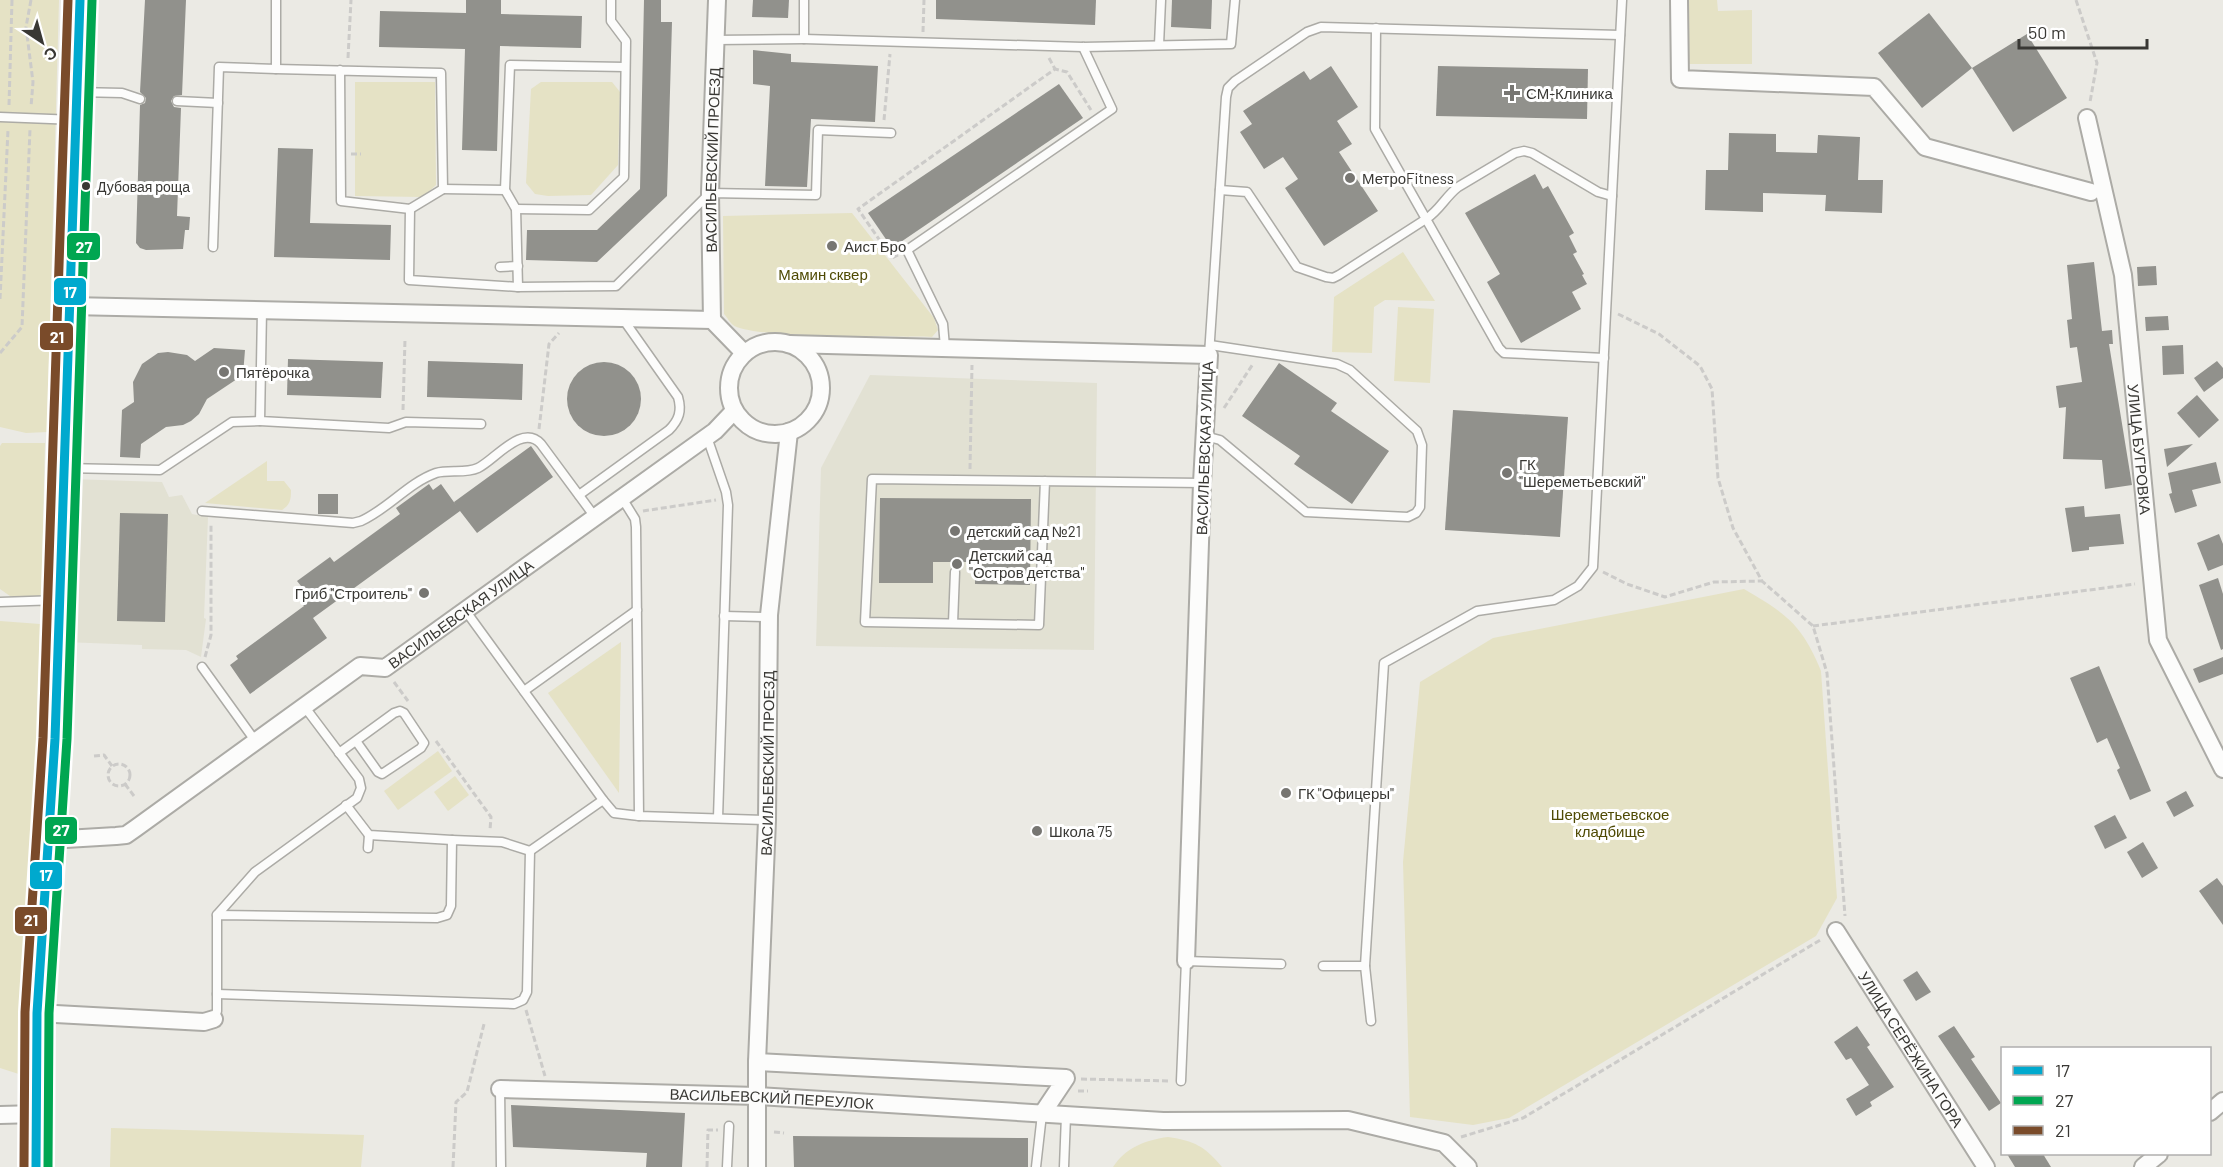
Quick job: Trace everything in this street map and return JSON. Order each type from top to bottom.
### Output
[{"type":"street","points":[[36,1167],[37,1013],[55,739],[80,0]]},
{"type":"street","name":"ВАСИЛЬЕВСКИЙ ПРОЕЗД","points":[[712,320],[710,193],[717,0]]},
{"type":"street","points":[[1679,0],[1680,79],[1874,87],[1925,147],[2091,192]]},
{"type":"street","name":"УЛИЦА БУГРОВКА","points":[[2087,118],[2123,275],[2158,640],[2223,769]]},
{"type":"street","points":[[70,306],[712,320],[744,353]]},
{"type":"street","points":[[773,342],[789,344],[802,350],[812,360],[819,373],[821,387],[819,402],[813,414],[803,425],[789,432],[774,435],[758,432],[744,423],[735,411],[729,396],[729,381],[734,366],[744,353],[758,345],[773,342]]},
{"type":"street","name":"ВАСИЛЬЕВСКАЯ УЛИЦА","points":[[789,344],[1210,350],[1202,483],[1186,961]]},
{"type":"street","name":"ВАСИЛЬЕВСКАЯ УЛИЦА","points":[[49,840],[126,835],[360,666],[384,668],[707,437],[735,411]]},
{"type":"street","name":"ВАСИЛЬЕВСКИЙ ПРОЕЗД","points":[[757,1167],[757,1062],[767,820],[769,618],[789,432]]},
{"type":"street","name":"УЛИЦА СЕРЁЖИНА ГОРА","points":[[1836,931],[1986,1167]]},
{"type":"street","points":[[37,1013],[204,1022],[214,1019]]},
{"type":"street","points":[[757,1062],[1066,1078]]},
{"type":"street","points":[[1042,1114],[1066,1078]]},
{"type":"street","name":"ВАСИЛЬЕВСКИЙ ПЕРЕУЛОК","points":[[500,1089],[757,1096],[1163,1121],[1348,1120],[1444,1143]]},
{"type":"street","points":[[2211,1111],[2223,1101]]},
{"type":"street","points":[[0,1115],[37,1114]]},
{"type":"street","points":[[1444,1143],[1468,1167]]},
{"type":"street","points":[[2143,1167],[2158,1155]]},
{"type":"lane","points":[[276,0],[276,69]]},
{"type":"lane","points":[[516,209],[589,210],[624,177],[626,41],[611,21],[611,0]]},
{"type":"lane","points":[[804,0],[804,39]]},
{"type":"lane","points":[[1159,45],[1161,0]]},
{"type":"lane","points":[[714,40],[804,39],[1083,47],[1231,44],[1235,0]]},
{"type":"lane","points":[[1371,1021],[1365,966],[1384,663],[1477,611],[1554,600],[1578,586],[1593,567],[1623,0]]},
{"type":"lane","points":[[1205,436],[1220,440],[1306,512],[1408,517],[1416,513],[1420,507],[1422,445],[1417,431],[1344,366],[1261,352],[1210,350],[1228,87],[1314,28],[1620,35]]},
{"type":"lane","points":[[1376,28],[1375,129],[1499,348],[1504,353],[1604,358]]},
{"type":"lane","points":[[945,346],[943,324],[908,250],[1112,109],[1083,47]]},
{"type":"lane","points":[[518,287],[516,209],[505,190],[510,65],[626,67]]},
{"type":"lane","points":[[213,247],[219,67],[441,73],[443,189]]},
{"type":"lane","points":[[343,70],[341,201],[410,209],[443,189],[505,190]]},
{"type":"lane","points":[[77,92],[122,93],[140,99]]},
{"type":"lane","points":[[177,101],[218,103]]},
{"type":"lane","points":[[4,117],[76,120]]},
{"type":"lane","points":[[410,209],[409,280],[518,287],[616,286],[710,193],[816,195],[818,130],[887,133]]},
{"type":"lane","points":[[1220,190],[1247,192],[1298,267],[1333,278],[1426,219],[1438,210],[1450,193],[1458,187],[1515,153],[1524,151],[1532,153],[1598,192],[1612,196]]},
{"type":"lane","points":[[500,267],[518,266]]},
{"type":"lane","points":[[260,422],[262,310]]},
{"type":"lane","points":[[579,495],[669,430],[676,423],[681,407],[673,389],[623,318]]},
{"type":"lane","points":[[64,468],[160,470],[232,422],[389,428],[406,422],[481,424]]},
{"type":"lane","points":[[707,437],[727,498],[718,818]]},
{"type":"lane","points":[[201,511],[352,523],[361,521],[414,484],[437,473],[477,469],[516,441],[528,438],[538,441],[595,517]]},
{"type":"lane","points":[[1045,481],[1039,625],[865,622],[872,478],[1202,483]]},
{"type":"lane","points":[[621,498],[631,512],[636,527],[639,816]]},
{"type":"lane","points":[[953,623],[955,572]]},
{"type":"lane","points":[[0,602],[59,600]]},
{"type":"lane","points":[[465,610],[614,813],[639,816],[767,820]]},
{"type":"lane","points":[[524,691],[637,610]]},
{"type":"lane","points":[[724,616],[769,618]]},
{"type":"lane","points":[[202,667],[256,742]]},
{"type":"lane","points":[[214,1019],[217,1011],[217,915],[255,872],[357,798],[361,788],[359,779],[304,706]]},
{"type":"lane","points":[[339,753],[394,713],[400,711],[404,713],[424,743],[421,748],[382,774],[378,772],[356,741]]},
{"type":"lane","points":[[530,851],[603,800]]},
{"type":"lane","points":[[346,805],[369,835],[368,848]]},
{"type":"lane","points":[[369,835],[502,842],[530,851]]},
{"type":"lane","points":[[217,915],[437,918],[447,915],[451,906],[452,840]]},
{"type":"lane","points":[[217,994],[514,1004],[523,999],[527,992],[530,851]]},
{"type":"lane","points":[[1181,1081],[1185,1037],[1186,961],[1281,964]]},
{"type":"lane","points":[[1323,966],[1365,966]]},
{"type":"lane","points":[[500,1089],[501,1167]]},
{"type":"lane","points":[[1036,1167],[1042,1114]]},
{"type":"lane","points":[[1064,1167],[1066,1116]]},
{"type":"lane","points":[[728,1167],[729,1126]]},
{"type":"path","points":[[0,299],[4,117],[12,0]]},
{"type":"path","points":[[0,353],[22,327],[33,82],[26,27],[31,0]]},
{"type":"path","points":[[343,70],[351,0]]},
{"type":"path","points":[[922,42],[924,0]]},
{"type":"path","points":[[2076,0],[2097,63],[2087,118]]},
{"type":"path","points":[[887,133],[891,42]]},
{"type":"path","points":[[908,250],[892,258],[858,209],[1055,69],[1067,72],[1097,119]]},
{"type":"path","points":[[1444,1143],[1523,1118],[1836,931],[1845,920],[1827,673],[1813,626],[1762,581],[1733,528],[1718,478],[1712,389],[1700,366],[1659,334],[1606,308]]},
{"type":"path","points":[[403,415],[405,339]]},
{"type":"path","points":[[538,441],[549,344]]},
{"type":"path","points":[[970,480],[973,347]]},
{"type":"path","points":[[1220,413],[1261,352]]},
{"type":"path","points":[[631,512],[727,498]]},
{"type":"path","points":[[202,667],[211,635],[211,512]]},
{"type":"path","points":[[1593,567],[1627,584],[1665,597],[1714,582],[1762,581]]},
{"type":"path","points":[[1813,626],[2152,581]]},
{"type":"path","points":[[384,668],[409,703]]},
{"type":"path","points":[[436,741],[491,817],[490,841]]},
{"type":"path","points":[[94,756],[104,755],[112,766]]},
{"type":"path","points":[[120,764],[129,768],[130,778],[125,784],[118,786],[110,781],[108,772],[112,766],[120,764]]},
{"type":"path","points":[[125,784],[134,796]]},
{"type":"path","points":[[523,999],[549,1091]]},
{"type":"path","points":[[453,1167],[456,1102],[467,1092],[484,1024]]},
{"type":"path","points":[[1066,1078],[1181,1081]]},
{"type":"shaded area","name":"Детский сад \"Остров детства\"","points":[[870,375],[1097,383],[1094,650],[816,646],[821,468]]},
{"type":"shaded area","points":[[70,479],[162,482],[169,497],[182,495],[192,514],[208,517],[204,618],[206,619],[201,657],[186,650],[142,649],[142,645],[64,642]]},
{"type":"green space","points":[[0,0],[59,0],[47,432],[26,433],[0,427]]},
{"type":"green space","points":[[1686,0],[1717,0],[1718,11],[1752,10],[1752,64],[1686,64]]},
{"type":"green space","points":[[355,82],[435,82],[436,185],[423,197],[355,196]]},
{"type":"green space","points":[[541,82],[612,82],[620,92],[618,165],[591,195],[535,194],[526,183],[531,89]]},
{"type":"green space","name":"Мамин сквер","points":[[852,213],[934,318],[938,330],[932,337],[795,335],[745,329],[731,323],[724,314],[723,216]]},
{"type":"green space","points":[[1403,252],[1435,301],[1385,300],[1374,307],[1372,353],[1332,352],[1334,297]]},
{"type":"green space","points":[[1398,307],[1434,309],[1430,383],[1394,381]]},
{"type":"green space","points":[[2,443],[45,443],[41,607],[10,596],[0,589],[0,446]]},
{"type":"green space","points":[[267,461],[267,481],[284,481],[291,490],[290,502],[282,510],[205,503]]},
{"type":"green space","name":"Шереметьевское кладбище","points":[[1744,589],[1772,606],[1792,622],[1807,642],[1821,671],[1837,898],[1816,936],[1509,1118],[1473,1125],[1410,1117],[1403,862],[1420,682],[1493,638]]},
{"type":"green space","points":[[0,621],[40,624],[28,1077],[0,1068]]},
{"type":"green space","points":[[621,642],[619,793],[548,693]]},
{"type":"green space","points":[[438,751],[452,771],[398,810],[384,791]]},
{"type":"green space","points":[[455,776],[469,795],[448,811],[434,792]]},
{"type":"green space","points":[[111,1128],[364,1135],[361,1167],[110,1167]]},
{"type":"green space","points":[[1168,1137],[1185,1140],[1198,1146],[1210,1154],[1222,1167],[1113,1167],[1124,1154],[1137,1146]]},
{"type":"building","points":[[145,0],[186,0],[182,95],[174,96],[171,101],[174,107],[181,108],[177,216],[190,217],[189,230],[185,230],[183,249],[146,250],[140,248],[136,243],[140,105],[145,103],[146,98],[140,92]]},
{"type":"building","points":[[466,0],[501,0],[501,14],[582,16],[581,48],[500,46],[497,151],[462,150],[465,49],[379,47],[380,11],[466,13]]},
{"type":"building","points":[[644,0],[661,0],[661,22],[672,22],[667,196],[597,262],[526,260],[527,230],[597,230],[640,189]]},
{"type":"building","points":[[753,0],[789,0],[788,18],[752,17]]},
{"type":"building","points":[[936,0],[1096,0],[1095,25],[936,19]]},
{"type":"building","points":[[1172,0],[1212,0],[1211,29],[1171,27]]},
{"type":"building","points":[[1929,13],[1972,68],[1922,108],[1878,53]]},
{"type":"building","points":[[2027,34],[2067,98],[2013,132],[1972,68]]},
{"type":"building","points":[[753,50],[791,54],[791,62],[878,66],[875,122],[811,119],[807,187],[765,186],[770,86],[753,84]]},
{"type":"building","points":[[1331,66],[1358,107],[1337,121],[1352,144],[1339,152],[1378,211],[1324,246],[1285,188],[1298,179],[1283,157],[1264,169],[1240,132],[1252,124],[1243,111],[1304,71],[1310,80]]},
{"type":"building","name":"СМ-Клиника","points":[[1438,66],[1588,69],[1587,119],[1436,116]]},
{"type":"building","points":[[1059,84],[1083,118],[892,248],[868,213]]},
{"type":"building","points":[[1729,133],[1776,134],[1776,152],[1817,153],[1818,135],[1860,137],[1858,180],[1883,180],[1882,213],[1825,211],[1826,195],[1763,193],[1763,212],[1705,210],[1706,170],[1728,170]]},
{"type":"building","points":[[278,148],[313,149],[310,223],[391,225],[390,260],[274,257]]},
{"type":"building","points":[[1535,174],[1543,189],[1548,186],[1574,233],[1569,236],[1577,252],[1573,254],[1587,284],[1572,292],[1581,309],[1521,343],[1487,282],[1500,274],[1465,213]]},
{"type":"building","points":[[2094,262],[2102,331],[2112,330],[2113,344],[2109,344],[2132,485],[2105,489],[2102,460],[2063,459],[2066,407],[2059,408],[2056,386],[2082,382],[2077,347],[2070,348],[2067,320],[2072,319],[2067,265]]},
{"type":"building","points":[[2156,266],[2157,285],[2138,286],[2137,267]]},
{"type":"building","points":[[2168,316],[2169,330],[2146,331],[2145,317]]},
{"type":"building","points":[[2183,345],[2184,374],[2163,375],[2162,346]]},
{"type":"building","points":[[214,348],[245,350],[243,375],[207,399],[199,414],[191,421],[183,425],[166,427],[141,444],[140,458],[120,457],[122,410],[134,402],[133,382],[142,364],[158,353],[168,352],[187,355],[195,361]]},
{"type":"building","points":[[288,359],[383,362],[381,398],[287,395]]},
{"type":"building","points":[[428,361],[523,364],[522,400],[427,397]]},
{"type":"building","points":[[2217,361],[2223,368],[2223,378],[2204,392],[2194,378]]},
{"type":"building","points":[[604,362],[625,368],[635,378],[641,399],[635,420],[625,430],[604,436],[583,430],[573,420],[567,399],[573,378],[583,368]]},
{"type":"building","points":[[1279,363],[1337,403],[1331,411],[1389,451],[1352,504],[1294,464],[1300,456],[1242,416]]},
{"type":"building","points":[[2197,395],[2219,420],[2199,438],[2177,413]]},
{"type":"building","name":"ГК \"Шереметьевский\"","points":[[1453,410],[1568,417],[1560,537],[1445,530]]},
{"type":"building","points":[[2193,444],[2167,467],[2164,449]]},
{"type":"building","points":[[531,446],[553,477],[477,533],[460,511],[313,618],[327,638],[250,694],[230,665],[238,659],[236,656],[304,606],[293,592],[301,586],[297,581],[330,557],[334,562],[400,514],[396,508],[429,484],[433,490],[441,484],[456,505],[454,502]]},
{"type":"building","points":[[2216,462],[2221,483],[2192,490],[2197,506],[2175,513],[2169,494],[2172,493],[2168,473]]},
{"type":"building","points":[[318,494],[338,494],[338,514],[318,514]]},
{"type":"building","name":"детский сад №21","points":[[880,498],[1031,499],[1030,585],[975,584],[975,562],[933,562],[933,583],[879,583]]},
{"type":"building","points":[[2084,506],[2085,517],[2120,514],[2124,544],[2089,547],[2089,550],[2072,552],[2065,508]]},
{"type":"building","points":[[120,513],[168,514],[165,622],[117,621]]},
{"type":"building","points":[[2219,534],[2223,544],[2223,565],[2208,571],[2197,543]]},
{"type":"building","points":[[2218,578],[2223,594],[2223,649],[2221,650],[2199,585]]},
{"type":"building","points":[[2223,657],[2223,674],[2199,683],[2193,669]]},
{"type":"building","points":[[2099,666],[2151,791],[2130,800],[2107,738],[2097,743],[2070,678]]},
{"type":"building","points":[[2186,791],[2194,806],[2174,817],[2166,802]]},
{"type":"building","points":[[2115,815],[2127,838],[2105,849],[2094,826]]},
{"type":"building","points":[[2143,842],[2158,868],[2142,878],[2127,852]]},
{"type":"building","points":[[2217,878],[2223,886],[2223,925],[2199,891]]},
{"type":"building","points":[[1917,971],[1931,992],[1916,1001],[1903,980]]},
{"type":"building","points":[[1857,1026],[1870,1045],[1867,1047],[1894,1087],[1870,1102],[1872,1106],[1856,1116],[1846,1099],[1869,1085],[1851,1058],[1846,1060],[1834,1042]]},
{"type":"building","points":[[1954,1026],[1975,1057],[1971,1059],[2001,1103],[1989,1111],[1938,1036]]},
{"type":"building","points":[[511,1105],[685,1113],[682,1167],[646,1167],[647,1153],[513,1147]]},
{"type":"building","points":[[793,1136],[1028,1138],[1028,1167],[794,1167]]},
{"type":"building","points":[[2008,1155],[2044,1155],[2051,1167],[2015,1167]]},
{"type":"transit line","name":"21","points":[[24,1167],[25,1012],[43,738],[68,0]]},
{"type":"transit line","name":"17","points":[[36,1167],[37,1013],[55,739],[80,0]]},
{"type":"transit line","name":"27","points":[[48,1167],[49,1013],[67,739],[92,0]]},
{"type":"place","name":"СМ-Клиника","points":[[1512,93]]},
{"type":"place","name":"МетроFitness","points":[[1350,178]]},
{"type":"place","name":"Дубовая роща","points":[[86,186]]},
{"type":"place","name":"Аист Бро","points":[[832,246]]},
{"type":"place","name":"Пятёрочка","points":[[224,372]]},
{"type":"place","name":"ГК \"Шереметьевский\"","points":[[1507,473]]},
{"type":"place","name":"детский сад №21","points":[[955,531]]},
{"type":"place","name":"Детский сад \"Остров детства\"","points":[[957,564]]},
{"type":"place","name":"Гриб \"Строитель\"","points":[[424,593]]},
{"type":"place","name":"ГК \"Офицеры\"","points":[[1286,793]]},
{"type":"place","name":"Школа 75","points":[[1037,831]]}]
